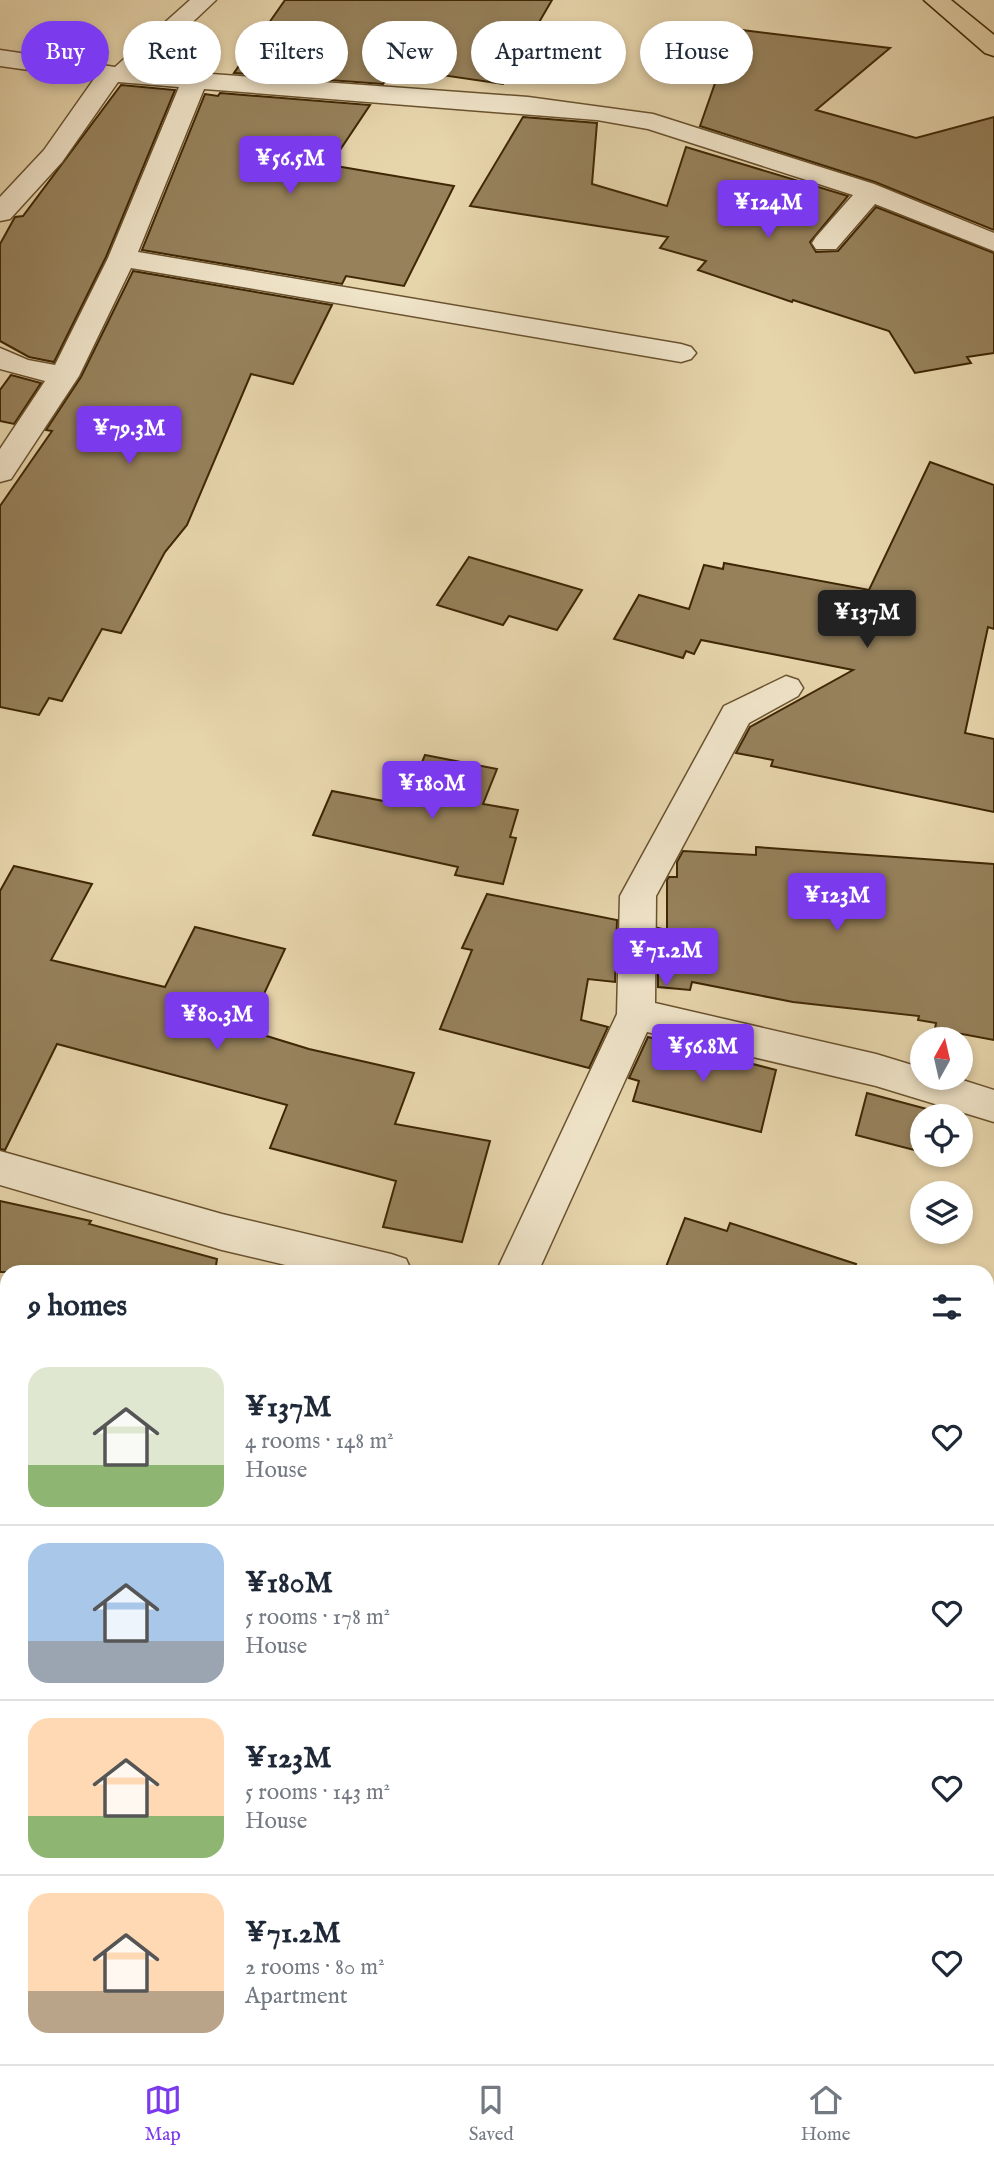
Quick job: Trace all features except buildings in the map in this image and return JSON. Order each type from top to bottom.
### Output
[{"type":"main road","points":[[936,0],[994,48]]},
{"type":"street","points":[[0,213],[53,156],[116,75],[204,0]]},
{"type":"street","points":[[0,58],[123,75]]},
{"type":"street","points":[[221,81],[597,112],[653,122],[870,192],[994,243]]},
{"type":"street","points":[[0,472],[64,376],[122,258],[193,84]]},
{"type":"street","points":[[826,243],[870,192]]},
{"type":"street","points":[[122,258],[681,353]]},
{"type":"street","points":[[0,357],[19,368],[64,376]]},
{"type":"street","points":[[520,1265],[636,1014],[638,896],[736,715],[786,688]]},
{"type":"street","points":[[636,1014],[876,1070],[994,1106]]},
{"type":"street","points":[[0,1168],[222,1232],[361,1265]]}]
